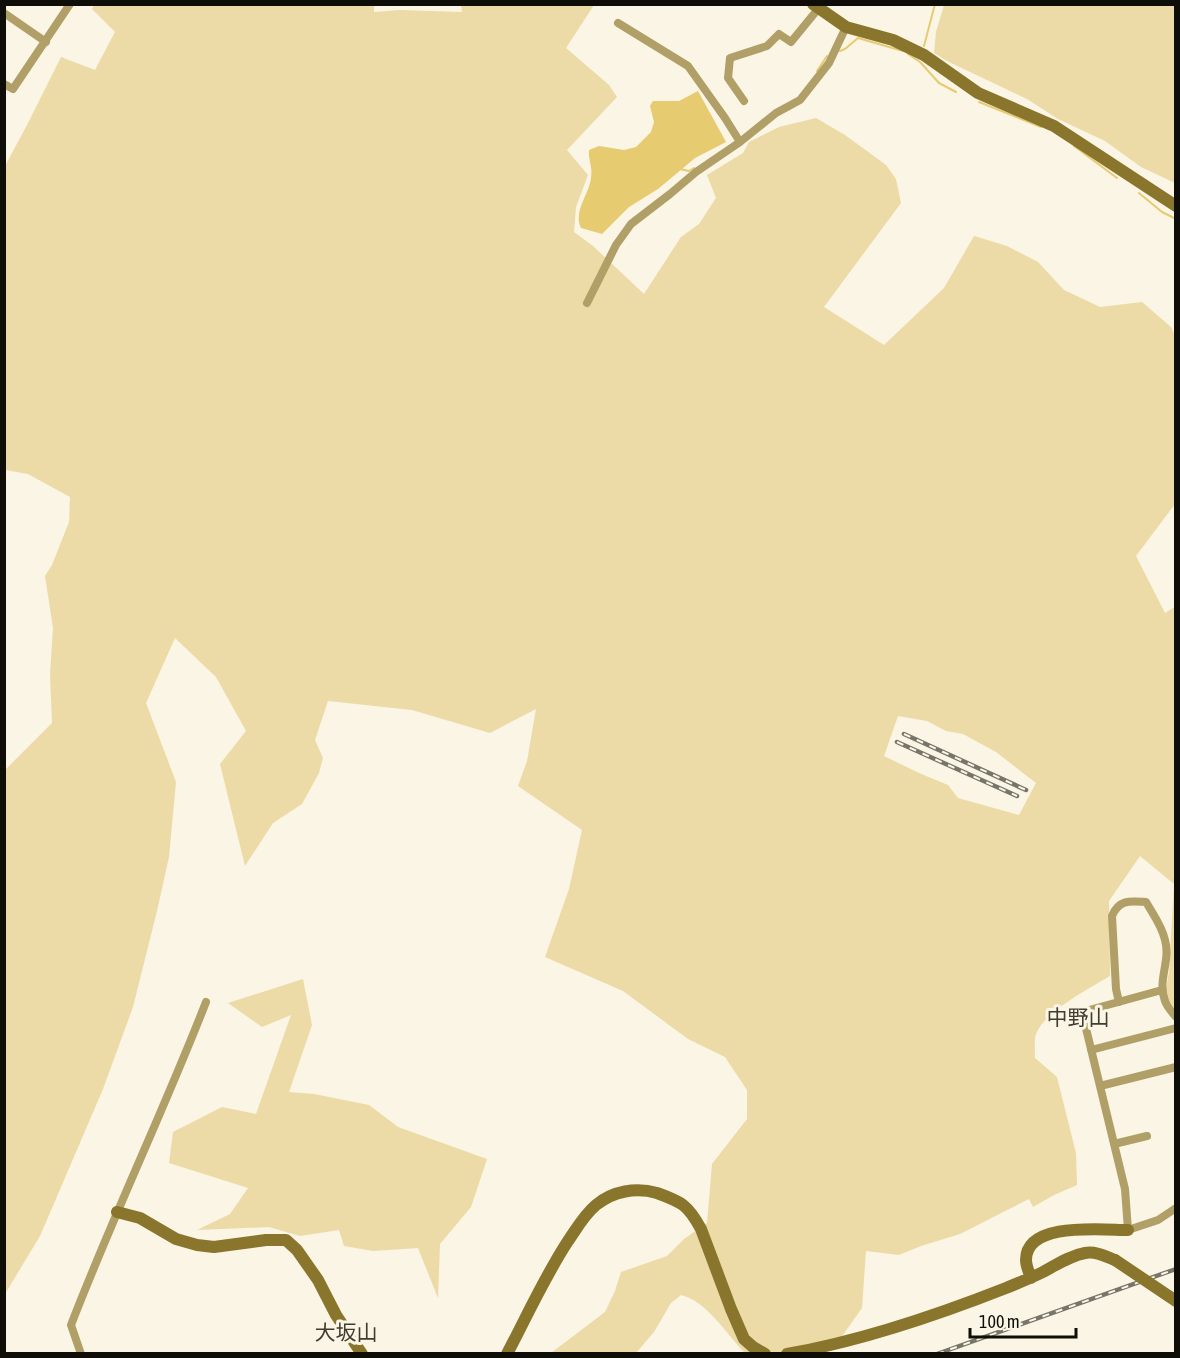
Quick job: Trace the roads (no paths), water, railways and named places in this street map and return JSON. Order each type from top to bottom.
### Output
[{"type":"street","points":[[4,84],[13,90],[70,4]]},
{"type":"street","points":[[744,100],[728,78],[730,58],[767,46],[778,34],[791,42],[816,7],[846,27],[893,40],[924,55],[978,93],[1054,126],[1176,206]]},
{"type":"street","points":[[4,14],[46,42]]},
{"type":"street","points":[[618,23],[688,66],[740,142]]},
{"type":"street","points":[[587,303],[616,244],[631,224],[776,113],[800,100],[829,63],[846,27]]},
{"type":"street","points":[[1119,1002],[1116,989],[1112,916],[1115,908],[1120,904],[1131,901],[1146,902],[1166,941],[1165,964],[1161,980],[1162,990],[1165,1003],[1176,1017]]},
{"type":"street","points":[[1128,1230],[1125,1189],[1082,1012],[1162,990]]},
{"type":"street","points":[[81,1353],[71,1324],[206,1002]]},
{"type":"street","points":[[1091,1050],[1176,1028]]},
{"type":"street","points":[[1100,1086],[1176,1067]]},
{"type":"street","points":[[1114,1144],[1147,1136]]},
{"type":"street","points":[[507,1353],[559,1255],[584,1217],[597,1204],[614,1194],[635,1190],[652,1192],[678,1201],[694,1217],[701,1229],[744,1339],[765,1353]]},
{"type":"street","points":[[1031,1278],[1026,1261],[1027,1254],[1029,1248],[1042,1236],[1074,1230],[1128,1230],[1158,1220],[1176,1208]]},
{"type":"street","points":[[117,1212],[140,1218],[176,1239],[197,1245],[214,1247],[266,1240],[286,1240],[297,1250],[318,1280],[336,1315],[362,1353]]},
{"type":"street","points":[[787,1353],[816,1348],[939,1312],[1031,1278],[1065,1260],[1086,1253],[1101,1254],[1115,1260],[1176,1301]]},
{"type":"waterway","points":[[924,46],[935,4]]},
{"type":"waterway","points":[[840,51],[858,38],[903,51]]},
{"type":"waterway","points":[[908,54],[920,62]]},
{"type":"waterway","points":[[817,71],[827,56]]},
{"type":"waterway","points":[[921,63],[939,83],[956,92]]},
{"type":"waterway","points":[[979,102],[1041,127]]},
{"type":"waterway","points":[[1074,146],[1117,178]]},
{"type":"waterway","points":[[680,169],[689,171],[694,168]]},
{"type":"waterway","points":[[1139,193],[1162,212],[1176,219]]},
{"type":"railway","points":[[904,734],[1026,790]]},
{"type":"railway","points":[[897,742],[1017,796]]},
{"type":"railway","points":[[937,1354],[1176,1269]]},
{"type":"district","name":"中野山","points":[[1078,1017]]},
{"type":"district","name":"大坂山","points":[[346,1332]]}]
